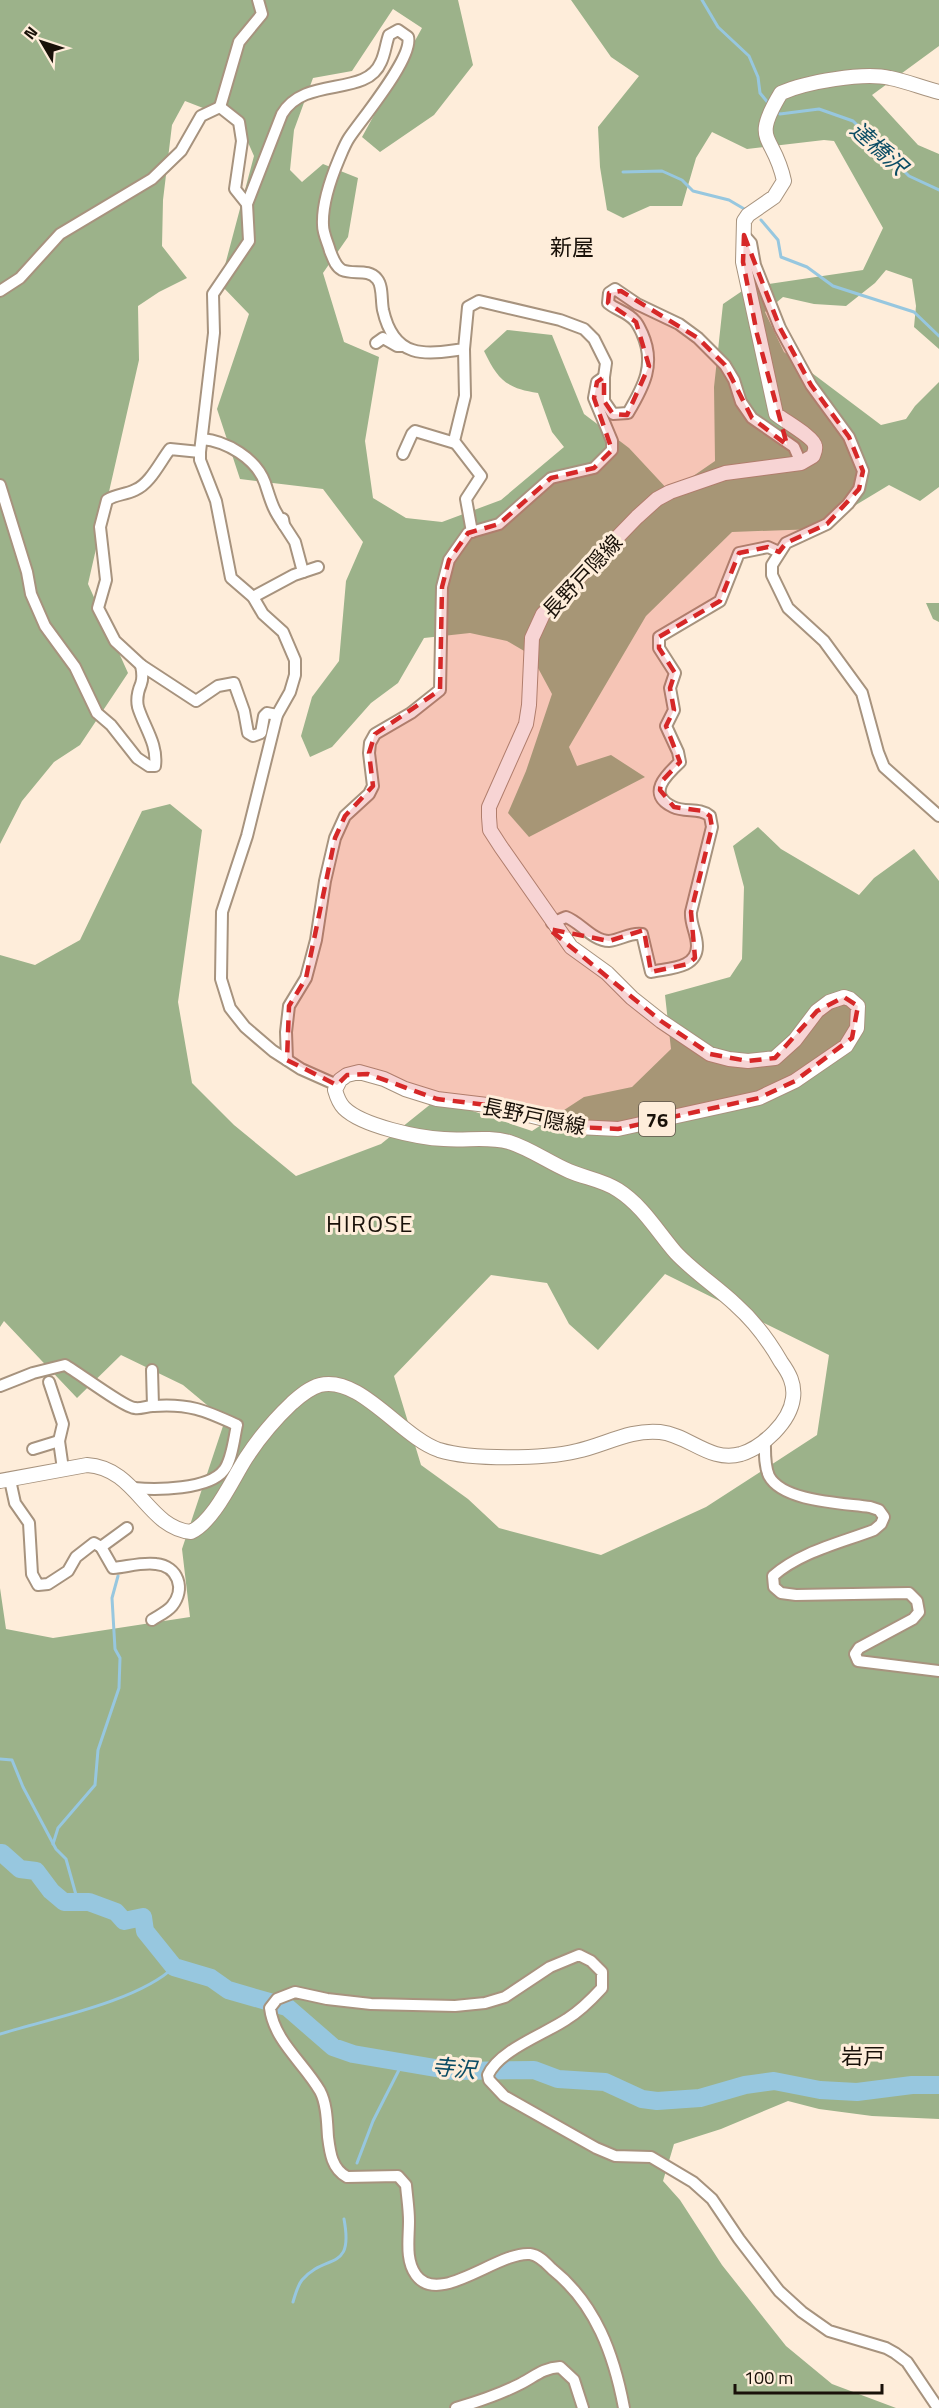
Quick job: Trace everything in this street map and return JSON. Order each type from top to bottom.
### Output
[{"type":"main road","points":[[801,463],[813,456],[815,446],[812,438],[786,423],[776,414],[743,262],[744,221],[748,215],[774,197],[784,181],[781,169],[764,133],[764,124],[781,93],[805,84],[874,76],[891,78],[939,92]]},
{"type":"main road","name":"長野戸隠線","points":[[5,1480],[87,1465],[100,1467],[117,1475],[134,1488],[170,1526],[184,1531],[196,1530],[223,1497],[245,1459],[268,1427],[301,1395],[315,1386],[325,1384],[340,1386],[358,1394],[420,1441],[439,1450],[460,1454],[557,1455],[579,1451],[620,1437],[655,1432],[667,1434],[711,1453],[729,1456],[750,1450],[785,1420],[792,1405],[794,1393],[792,1381],[764,1335],[752,1321],[683,1260],[629,1198],[613,1187],[569,1172],[536,1153],[509,1142],[484,1138],[436,1139],[399,1132],[375,1124],[343,1108],[336,1096],[337,1085],[347,1075],[359,1072],[384,1079],[437,1100],[487,1105],[577,1127],[618,1129],[759,1098],[795,1081],[841,1051],[852,1038],[857,1028],[858,1006],[844,997],[829,1002],[817,1011],[795,1040],[775,1058],[748,1061],[710,1054],[661,1021],[632,998],[607,973],[571,947],[552,923],[530,886],[490,830],[489,807],[526,724],[532,638],[543,614],[657,499],[669,492],[725,473],[801,463]]},
{"type":"street","points":[[0,291],[20,278],[60,234],[152,179],[181,151],[201,116],[219,108],[239,42],[262,14],[258,0]]},
{"type":"street","points":[[337,1085],[287,1060],[245,1027],[231,1008],[221,979],[222,912],[247,836],[277,715],[290,692],[295,675],[295,660],[283,632],[263,614],[253,597],[231,578],[218,511],[200,452],[214,333],[213,294],[249,241],[247,204],[279,120],[288,104],[299,96],[318,88],[349,85],[370,76],[381,63],[389,35],[398,30],[408,37],[408,47],[373,108],[348,140],[327,198],[322,226],[333,260],[339,269],[371,274],[379,280],[383,311],[390,328],[404,346],[412,351],[431,354],[464,349]]},
{"type":"street","points":[[219,108],[239,122],[242,141],[240,172],[236,189],[247,204]]},
{"type":"street","points":[[744,235],[751,243],[755,265],[780,328],[811,385],[849,437],[863,471],[860,489],[827,524],[786,543],[772,564],[772,575],[788,608],[824,641],[862,693],[884,767],[939,816]]},
{"type":"street","points":[[456,443],[465,396],[464,349],[468,307],[479,301],[560,320],[584,330],[602,351],[606,363],[604,401],[613,414],[628,413],[644,383],[649,366],[647,344],[636,322],[625,312],[608,303],[609,293],[615,289],[637,304],[679,324],[698,338],[725,365],[734,380],[741,402],[752,418],[794,447],[801,463]]},
{"type":"street","points":[[376,344],[383,338],[397,346],[404,346]]},
{"type":"street","points":[[287,1060],[286,1032],[289,1006],[306,978],[316,939],[325,881],[335,838],[345,816],[369,794],[373,786],[369,753],[375,734],[411,713],[440,690],[442,587],[448,560],[468,533],[499,524],[551,478],[594,468],[612,450],[612,441],[594,398],[597,382],[604,377]]},
{"type":"street","points":[[403,454],[415,431],[456,443],[481,476],[466,499],[472,532]]},
{"type":"street","points":[[202,438],[216,440],[249,459],[264,481],[268,497],[295,542],[303,572]]},
{"type":"street","points":[[200,452],[170,449],[145,484],[134,491],[115,495],[107,500],[100,527],[106,580],[98,608],[116,641],[141,664],[196,701],[218,686],[234,683],[244,711],[248,734],[253,736],[261,733],[264,716],[267,713],[277,715]]},
{"type":"street","points":[[0,485],[31,594],[45,626],[75,667],[97,714],[111,725],[137,758],[149,766],[155,766],[156,756],[151,736],[137,705],[138,688],[142,682],[141,664]]},
{"type":"street","points":[[282,511],[284,525]]},
{"type":"street","points":[[552,923],[566,917],[573,919],[600,939],[609,941],[635,933],[642,934],[651,972],[688,964],[695,958],[697,945],[690,924],[691,912],[712,827],[710,816],[703,811],[674,807],[664,799],[660,790],[661,782],[680,762],[666,726],[674,710],[670,688],[675,673],[659,648],[659,637],[720,601],[739,553],[768,547],[779,552]]},
{"type":"street","points":[[253,597],[318,567]]},
{"type":"street","points":[[0,1386],[33,1372],[65,1365],[105,1390],[113,1398],[134,1409],[153,1406],[202,1408],[237,1425],[225,1468],[217,1477],[162,1491],[134,1488]]},
{"type":"street","points":[[152,1371],[153,1406]]},
{"type":"street","points":[[50,1382],[63,1424],[59,1441],[63,1469]]},
{"type":"street","points":[[765,1439],[765,1457],[769,1476],[779,1488],[803,1497],[870,1507],[879,1510],[884,1517],[881,1524],[874,1530],[809,1554],[784,1566],[773,1576],[774,1587],[781,1593],[796,1595],[909,1593],[917,1601],[919,1612],[913,1619],[859,1648],[855,1654],[858,1661],[939,1671]]},
{"type":"street","points":[[33,1449],[59,1441]]},
{"type":"street","points":[[5,1480],[15,1503],[29,1523],[32,1574],[38,1585],[48,1584],[68,1571],[76,1557],[94,1543],[101,1547],[113,1568],[156,1564],[172,1569],[178,1578],[179,1592],[171,1607],[152,1620]]},
{"type":"street","points":[[101,1547],[128,1528]]},
{"type":"street","points":[[624,2408],[611,2353],[594,2317],[559,2274],[537,2257],[523,2254],[510,2256],[440,2286],[424,2282],[415,2274],[409,2256],[406,2185],[398,2176],[347,2177],[341,2174],[330,2154],[321,2093],[275,2029],[270,2008],[278,1999],[294,1992],[327,1999],[371,2004],[455,2006],[485,2003],[505,1997],[550,1967],[569,1958],[579,1955],[585,1957],[602,1972],[602,1988],[590,2002],[567,2020],[497,2062],[488,2075],[494,2086],[504,2096],[596,2148],[615,2156],[651,2157],[693,2182],[712,2199],[779,2291],[802,2312],[829,2331],[886,2348],[895,2353],[907,2362],[938,2408]]},
{"type":"street","points":[[456,2408],[488,2399],[521,2384],[540,2372],[560,2367],[574,2380],[583,2408]]},
{"type":"highlighted area","points":[[744,235],[780,328],[811,385],[849,437],[863,471],[859,489],[827,524],[786,543],[779,552],[768,547],[739,553],[720,601],[659,637],[659,648],[675,673],[670,688],[674,710],[666,726],[680,762],[661,782],[660,790],[674,807],[703,811],[710,816],[712,827],[691,912],[695,958],[688,964],[651,972],[644,930],[609,941],[549,929],[661,1021],[710,1054],[748,1061],[775,1058],[817,1011],[844,997],[858,1006],[852,1038],[795,1081],[759,1098],[618,1129],[577,1127],[487,1105],[437,1099],[368,1074],[347,1075],[337,1085],[287,1060],[289,1006],[306,978],[335,838],[345,816],[373,786],[369,753],[375,734],[440,690],[442,587],[449,560],[468,533],[499,524],[551,478],[594,468],[612,450],[594,398],[597,382],[604,377],[604,401],[613,414],[627,415],[649,366],[636,322],[608,303],[609,293],[621,291],[698,338],[725,365],[752,418],[787,445],[757,334],[743,262]]},
{"type":"green space","points":[[0,0],[458,0],[473,65],[434,115],[380,152],[362,137],[422,28],[393,9],[352,71],[313,78],[294,130],[290,170],[302,182],[323,164],[358,178],[348,237],[323,273],[344,342],[379,357],[365,441],[373,498],[406,518],[442,522],[501,500],[564,447],[552,432],[538,393],[518,388],[504,381],[484,351],[507,330],[552,335],[584,414],[629,448],[670,492],[715,461],[714,387],[723,304],[748,287],[863,270],[883,228],[834,141],[824,140],[747,149],[712,132],[696,158],[682,206],[650,206],[623,218],[607,210],[600,167],[598,127],[639,76],[611,57],[571,0],[939,0],[939,46],[872,95],[918,145],[939,154],[939,349],[914,327],[916,306],[912,279],[886,270],[875,283],[846,306],[814,304],[783,297],[765,312],[784,352],[881,425],[906,419],[915,406],[939,382],[939,487],[920,501],[889,485],[816,529],[732,532],[646,616],[569,747],[577,766],[611,755],[645,777],[529,837],[508,813],[526,771],[552,694],[531,655],[507,641],[470,633],[424,638],[398,683],[371,703],[332,747],[310,757],[301,736],[312,697],[339,661],[346,581],[363,542],[323,489],[240,479],[217,409],[249,314],[220,284],[254,156],[239,122],[185,101],[172,125],[163,200],[162,246],[187,278],[138,306],[139,360],[88,584],[128,673],[80,745],[54,762],[22,801],[0,844]]},
{"type":"green space","points":[[926,603],[939,603],[939,622],[933,619]]},
{"type":"green space","points":[[170,804],[202,830],[178,1002],[192,1083],[234,1125],[296,1176],[381,1144],[437,1099],[532,1131],[584,1097],[632,1087],[671,1049],[665,995],[730,977],[742,959],[744,887],[733,846],[758,827],[781,849],[859,895],[874,878],[914,849],[939,881],[939,2119],[872,2116],[819,2109],[788,2101],[721,2129],[674,2144],[663,2181],[680,2200],[722,2265],[786,2346],[832,2384],[896,2408],[0,2408],[0,1588],[6,1629],[53,1638],[190,1617],[182,1549],[225,1420],[183,1385],[121,1355],[77,1398],[4,1321],[0,1327],[0,955],[35,965],[80,940],[142,811]],"holes":[[[665,1274],[829,1355],[817,1435],[706,1507],[601,1555],[499,1528],[468,1499],[421,1465],[394,1376],[491,1275],[547,1283],[569,1324],[598,1350]]]},
{"type":"waterway","name":"達橋沢","points":[[702,0],[718,27],[749,56],[758,77],[760,93],[769,104]]},
{"type":"waterway","name":"達橋沢","points":[[776,111],[780,114],[819,109],[853,121],[909,176],[939,190]]},
{"type":"waterway","points":[[623,172],[662,171],[682,180],[693,191],[729,200],[746,210]]},
{"type":"waterway","points":[[761,220],[778,240],[781,257],[807,267],[833,286],[914,312],[939,336]]},
{"type":"waterway","points":[[53,1844],[58,1828],[95,1785],[98,1750],[119,1688],[120,1658],[115,1649],[112,1598],[118,1576]]},
{"type":"waterway","points":[[0,1759],[12,1760],[23,1787],[56,1849],[66,1859],[78,1902]]},
{"type":"waterway","name":"寺沢","points":[[0,1853],[20,1869],[36,1871],[51,1891],[64,1902],[89,1902],[116,1912],[124,1921],[143,1917],[145,1931],[174,1967],[211,1978],[228,1990],[287,2007],[333,2047],[353,2054],[453,2071],[534,2070],[558,2079],[605,2082],[642,2099],[657,2101],[700,2098],[745,2085],[774,2081],[820,2090],[857,2092],[912,2085],[939,2085]]},
{"type":"waterway","name":"寺沢","points":[[0,2034],[116,1999],[139,1990],[174,1967]]},
{"type":"waterway","points":[[357,2163],[373,2121],[403,2062]]},
{"type":"waterway","points":[[293,2302],[302,2280],[320,2266],[341,2255],[345,2247],[346,2236],[344,2219]]},
{"type":"district","name":"新屋","points":[[572,247]]},
{"type":"district","name":"HIROSE","points":[[370,1223]]},
{"type":"district","name":"岩戸","points":[[863,2056]]}]
